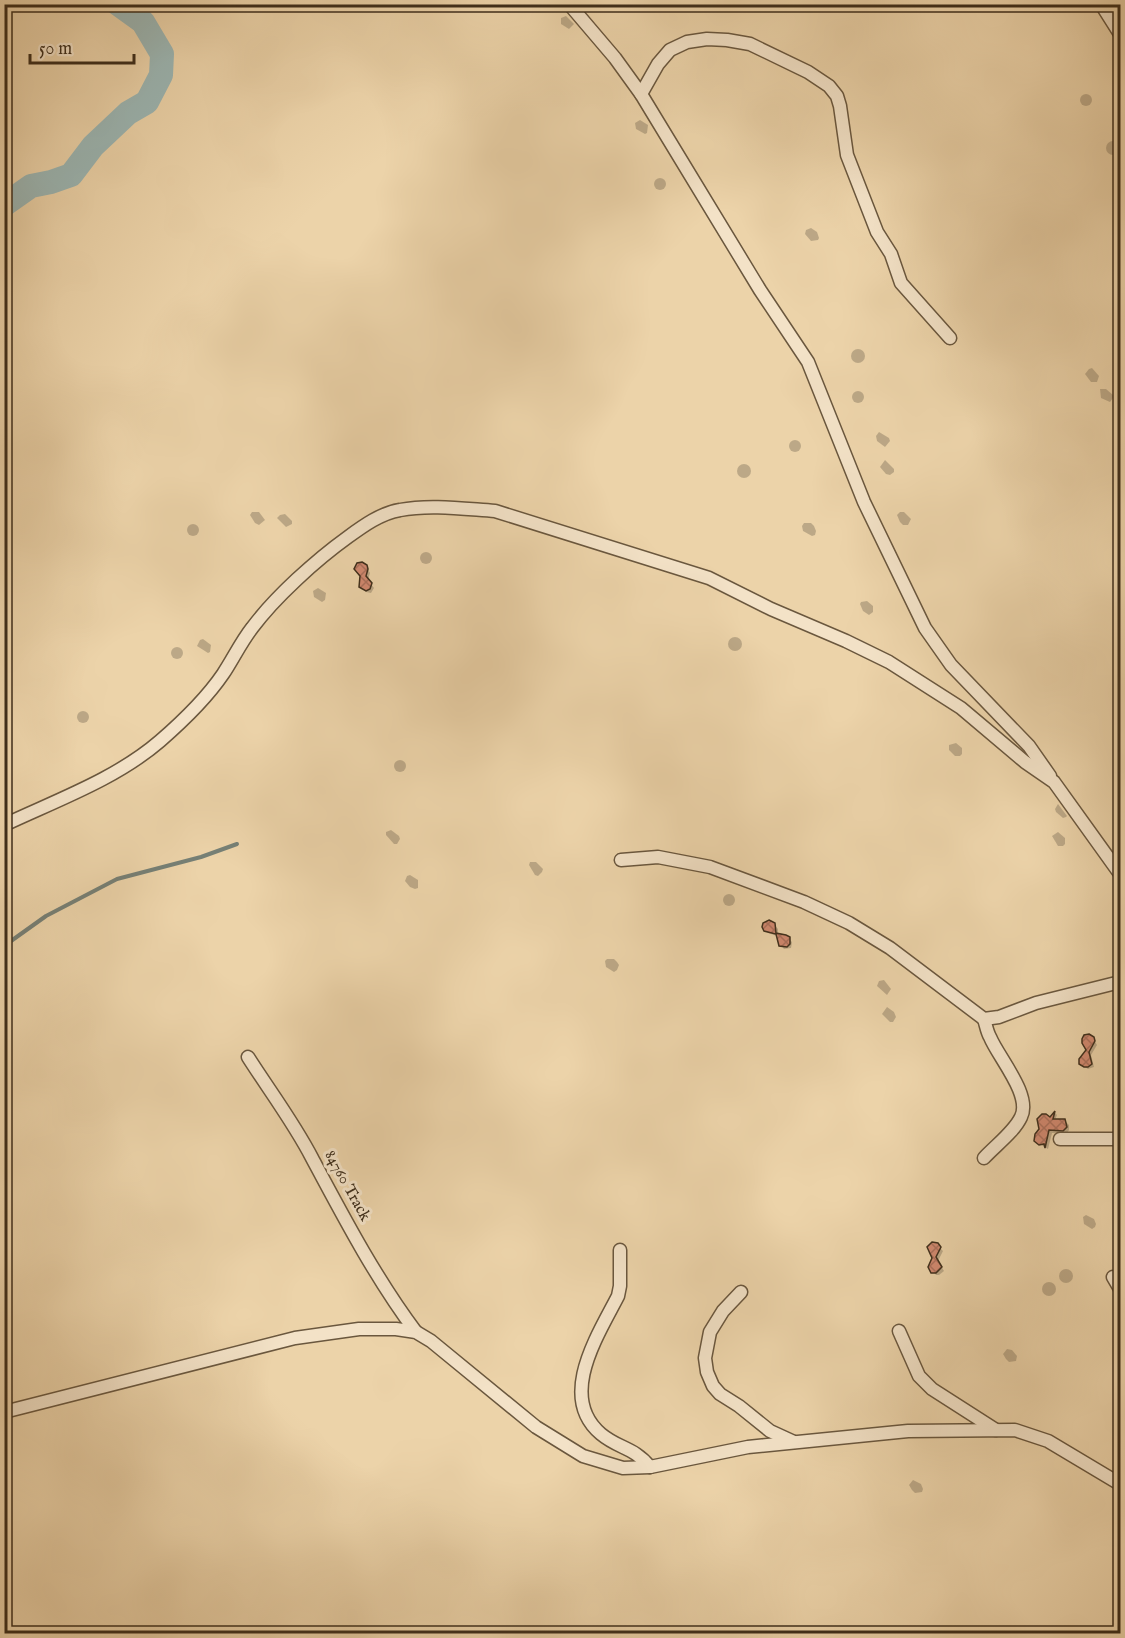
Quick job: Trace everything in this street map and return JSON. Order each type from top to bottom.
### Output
[{"type":"street","points":[[569,4],[615,58],[641,94],[760,290],[808,362],[864,502],[925,628],[951,665],[1029,746],[1120,874]]},
{"type":"street","points":[[1101,4],[1120,34]]},
{"type":"street","points":[[641,94],[658,63],[670,50],[687,42],[706,39],[727,39],[750,44],[808,72],[829,86],[837,96],[840,106],[847,154],[877,232],[891,254],[901,283],[950,338]]},
{"type":"street","points":[[4,825],[108,776],[160,741],[203,700],[252,627],[323,555],[378,518],[399,510],[424,508],[495,512],[709,578],[771,609],[889,662],[961,708],[1025,762],[1054,782]]},
{"type":"street","points":[[621,860],[658,857],[710,867],[804,902],[849,923],[890,948],[984,1019],[990,1037],[1010,1071],[1023,1104],[1023,1114],[1016,1125],[984,1158]]},
{"type":"street","points":[[984,1019],[999,1017],[1036,1003],[1120,982]]},
{"type":"street","name":"84760 Track","points":[[248,1057],[302,1140],[327,1188],[389,1292],[416,1332]]},
{"type":"street","points":[[1060,1139],[1120,1139]]},
{"type":"street","points":[[620,1250],[618,1296],[590,1354],[583,1376],[582,1406],[588,1419],[600,1433],[641,1456],[650,1467]]},
{"type":"street","points":[[1113,1277],[1120,1289]]},
{"type":"street","points":[[741,1292],[723,1311],[710,1332],[705,1358],[707,1372],[713,1386],[720,1394],[770,1431],[795,1443]]},
{"type":"street","points":[[4,1412],[295,1338],[358,1329],[396,1329],[416,1332],[446,1352],[536,1427],[584,1456],[623,1468],[650,1467],[748,1447],[908,1431],[1015,1430],[1048,1441],[1120,1484]]},
{"type":"street","points":[[899,1331],[919,1376],[932,1389],[998,1431]]},
{"type":"building","points":[[362,562],[367,565],[366,576],[372,583],[370,589],[366,591],[359,587],[360,576],[354,569],[357,563]]},
{"type":"building","points":[[769,920],[775,923],[776,933],[790,937],[790,944],[787,947],[779,946],[776,934],[764,931],[763,923]]},
{"type":"building","points":[[1089,1034],[1094,1037],[1095,1041],[1089,1052],[1092,1064],[1084,1067],[1079,1064],[1079,1059],[1086,1050],[1082,1039],[1084,1035]]},
{"type":"building","points":[[1055,1111],[1053,1119],[1065,1119],[1067,1127],[1063,1131],[1049,1130],[1045,1148],[1044,1144],[1039,1145],[1034,1141],[1039,1129],[1037,1119],[1042,1114],[1050,1117]]},
{"type":"building","points":[[932,1242],[938,1243],[941,1247],[936,1257],[942,1267],[936,1273],[931,1273],[928,1267],[932,1258],[927,1247]]},
{"type":"waterway","points":[[4,205],[31,186],[71,175],[93,146],[128,113],[147,102],[161,75],[162,54],[143,22],[118,4]]},
{"type":"waterway","points":[[4,946],[46,916],[117,879],[201,857],[237,844]]}]
